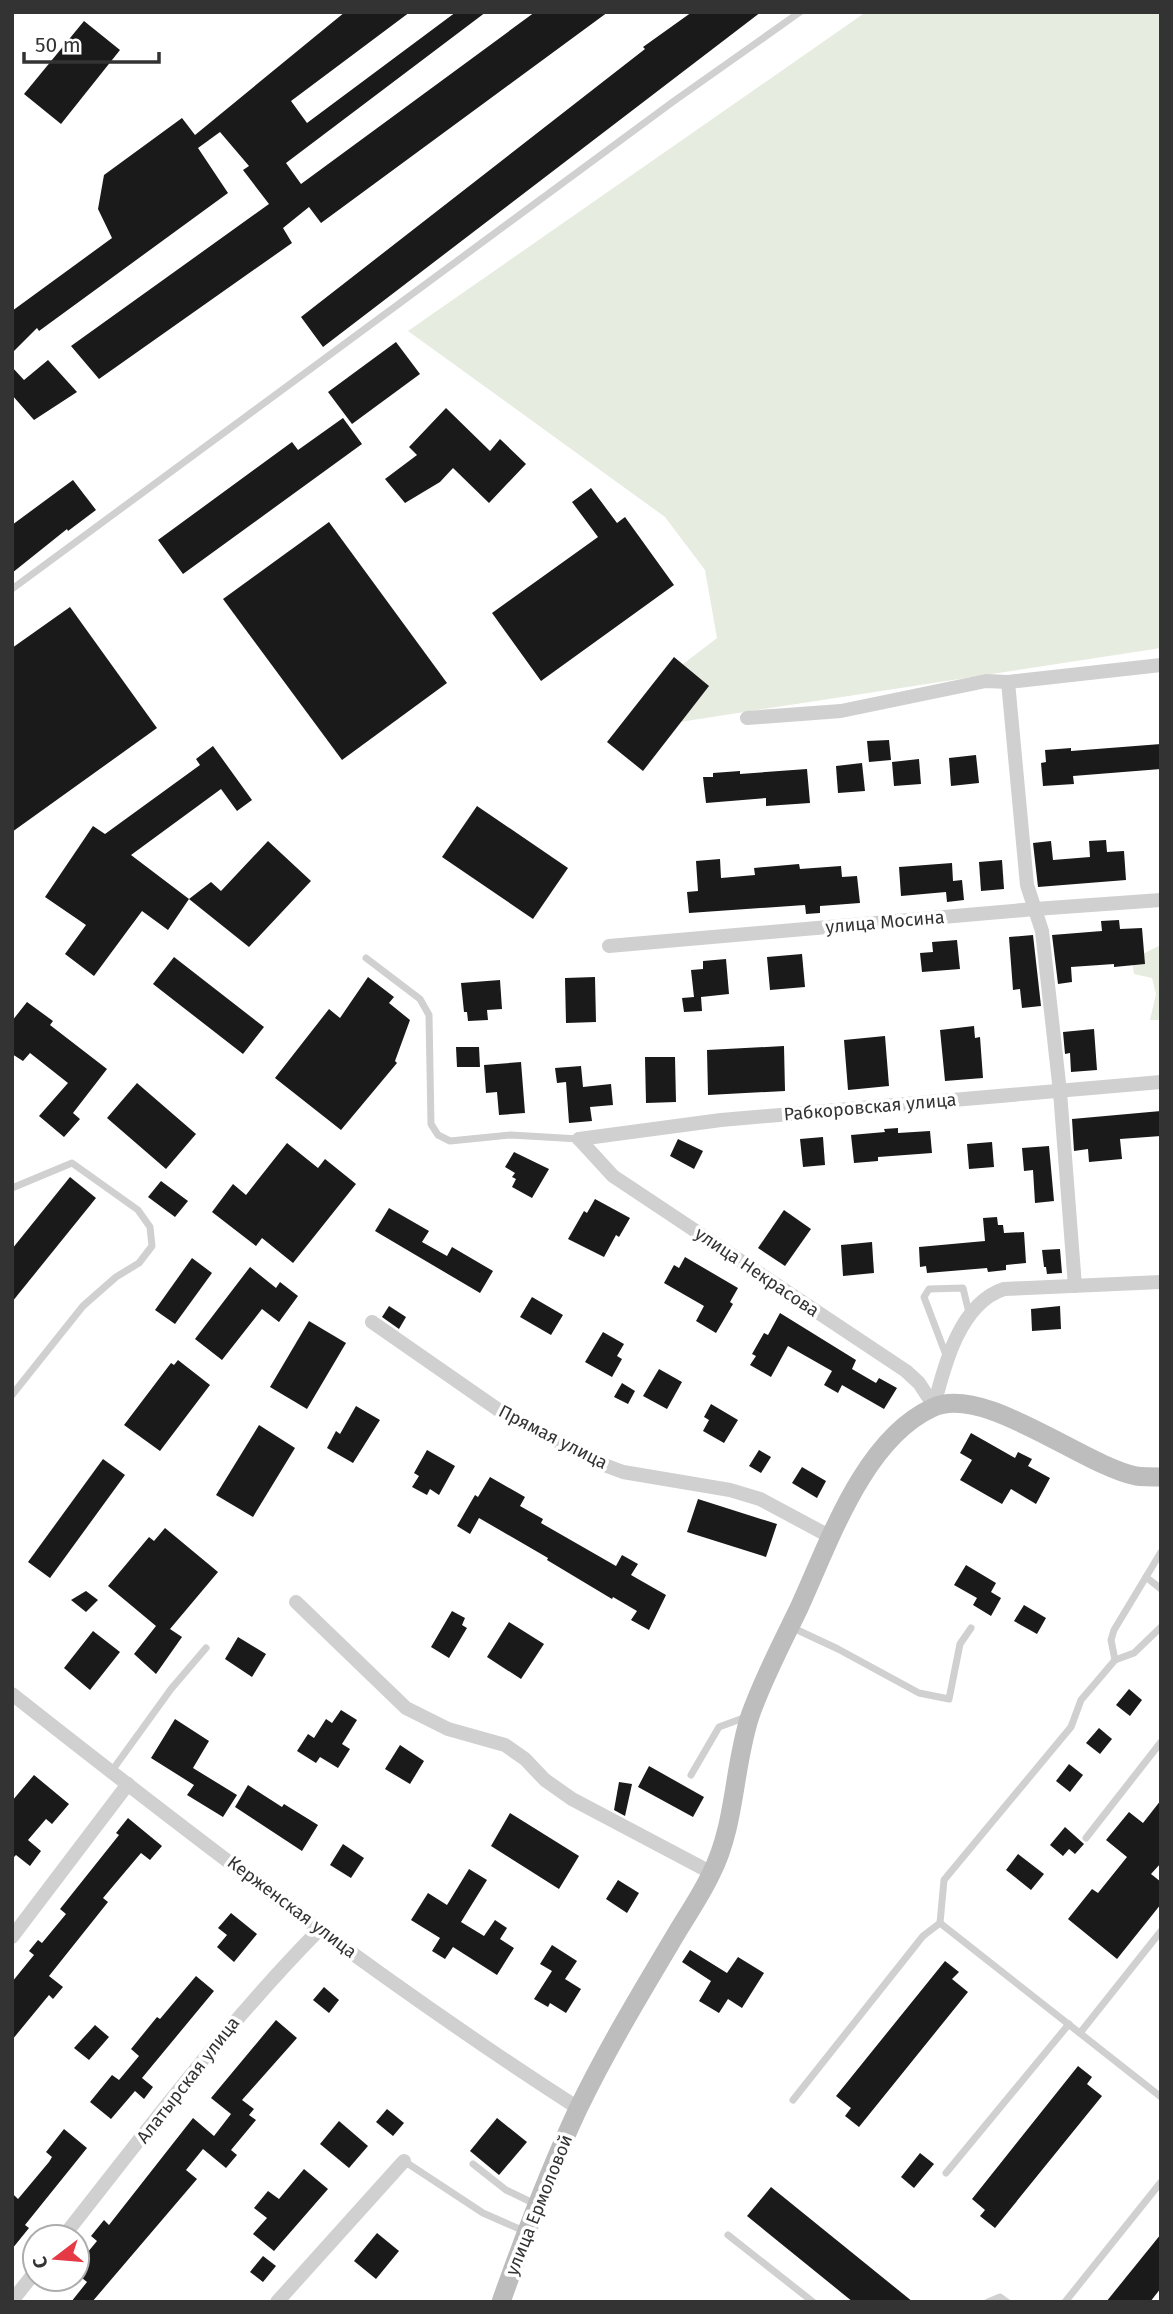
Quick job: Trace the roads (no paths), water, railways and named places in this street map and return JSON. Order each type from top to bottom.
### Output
[{"type":"street","points":[[747,718],[841,711],[986,681],[1008,682],[1158,668]]},
{"type":"street","points":[[1008,682],[1027,885],[1042,931],[1060,1092],[1076,1286]]},
{"type":"street","name":"улица Мосина","points":[[609,946],[1161,900]]},
{"type":"street","name":"Рабкоровская улица","points":[[579,1139],[721,1120],[1161,1082]]},
{"type":"street","name":"улица Некрасова","points":[[579,1139],[612,1176],[906,1371],[919,1383],[934,1406]]},
{"type":"street","points":[[1161,1282],[1004,1289],[990,1293],[970,1315],[946,1356],[934,1406],[957,1402],[993,1411],[1111,1467],[1135,1476],[1161,1477]]},
{"type":"street","name":"Прямая улица","points":[[372,1322],[500,1411],[599,1464],[623,1472],[730,1490],[760,1499],[831,1537]]},
{"type":"street","name":"улица Ермоловой","points":[[501,2302],[578,2109],[712,1872],[727,1829],[738,1760],[750,1716],[831,1537],[860,1480],[885,1446],[906,1424],[934,1406]]},
{"type":"street","points":[[296,1602],[406,1708],[448,1729],[505,1745],[525,1759],[545,1780],[572,1799],[712,1872]]},
{"type":"street","name":"Керженская улица","points":[[12,1695],[320,1929],[578,2109]]},
{"type":"street","points":[[12,1937],[128,1784]]},
{"type":"street","name":"Алатырская улица","points":[[74,2223],[238,2017],[271,1978],[320,1929]]},
{"type":"street","points":[[277,2302],[404,2161]]},
{"type":"lane","points":[[12,589],[800,12]]},
{"type":"lane","points":[[366,958],[420,999],[429,1016],[431,1124],[438,1135],[450,1141],[510,1135],[579,1139]]},
{"type":"lane","points":[[12,1188],[72,1163],[138,1210],[150,1227],[152,1246],[139,1263],[116,1277],[83,1306],[12,1395]]},
{"type":"lane","points":[[946,1356],[924,1297],[929,1289],[963,1287],[970,1315]]},
{"type":"lane","points":[[1115,1660],[1111,1640],[1114,1630],[1161,1552]]},
{"type":"lane","points":[[1146,1577],[1161,1589]]},
{"type":"lane","points":[[790,1627],[838,1649],[910,1689],[949,1699],[960,1644],[971,1628]]},
{"type":"lane","points":[[793,2100],[923,1936],[940,1923],[944,1880],[1071,1727],[1081,1700],[1115,1660],[1134,1653],[1161,1627]]},
{"type":"lane","points":[[111,1772],[171,1689],[206,1648]]},
{"type":"lane","points":[[691,1775],[719,1727],[750,1716]]},
{"type":"lane","points":[[1086,1838],[1161,1742]]},
{"type":"lane","points":[[940,1923],[1161,2097]]},
{"type":"lane","points":[[1080,2033],[1161,1931]]},
{"type":"lane","points":[[946,2172],[1069,2024]]},
{"type":"lane","points":[[404,2161],[483,2213],[528,2232]]},
{"type":"lane","points":[[473,2164],[506,2190],[538,2206]]},
{"type":"lane","points":[[1065,2302],[1161,2182]]},
{"type":"lane","points":[[729,2235],[813,2302]]},
{"type":"lane","points":[[988,2302],[1000,2297],[1007,2302]]}]
